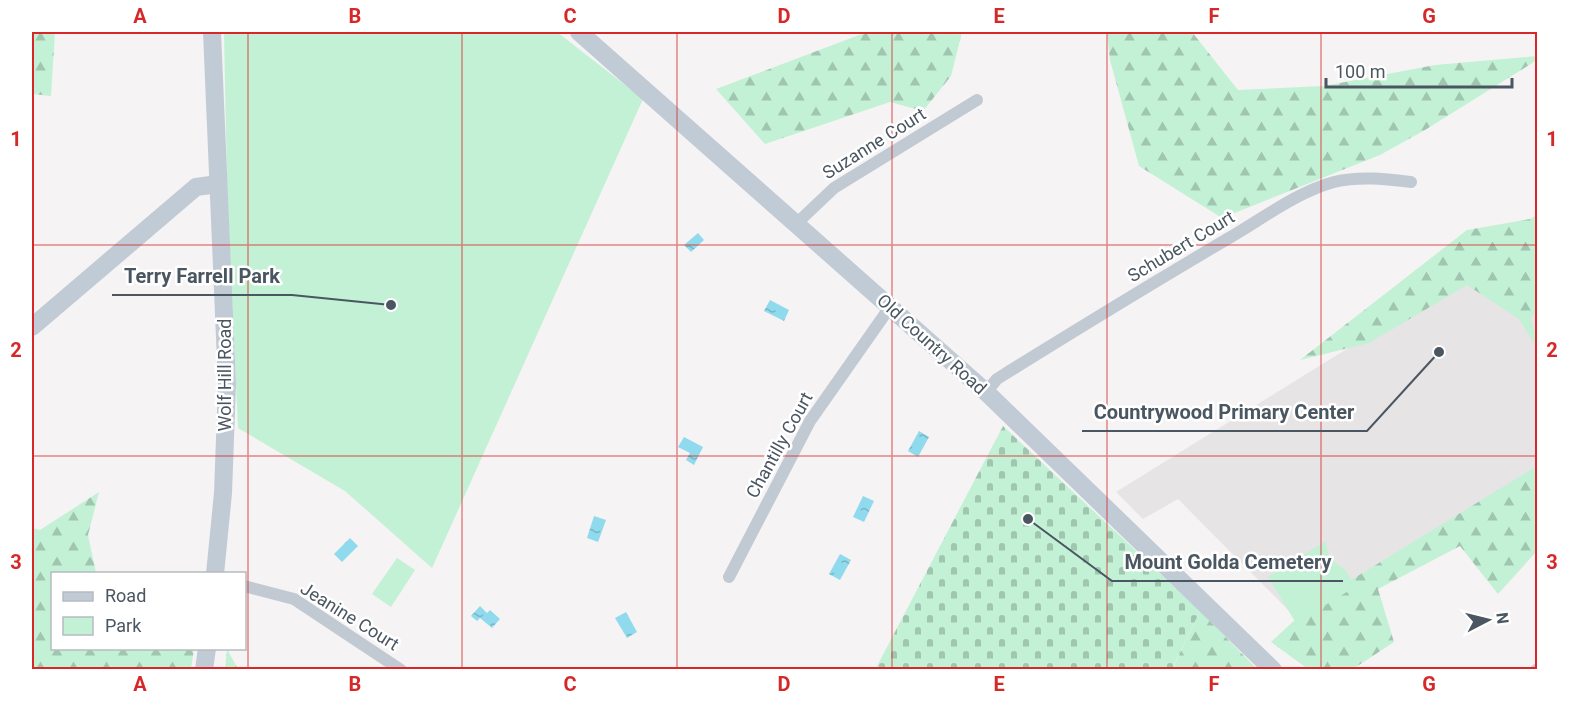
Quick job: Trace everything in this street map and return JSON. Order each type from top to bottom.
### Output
[{"type":"main road","name":"Wolf Hill Road","points":[[212,32],[227,384],[223,493],[215,572]]},
{"type":"main road","name":"Old Country Road","points":[[580,32],[986,392],[1272,669]]},
{"type":"main road","points":[[32,327],[195,187],[218,184]]},
{"type":"main road","points":[[204,669],[207,650]]},
{"type":"street","name":"Suzanne Court","points":[[796,224],[834,188],[976,100]]},
{"type":"street","name":"Schubert Court","points":[[986,392],[998,379],[1017,366],[1299,197],[1332,183],[1353,179],[1376,178],[1411,182]]},
{"type":"street","name":"Chantilly Court","points":[[729,577],[810,422],[890,307]]},
{"type":"street","name":"Jeanine Court","points":[[246,587],[294,599],[401,669]]},
{"type":"shaded area","points":[[1537,231],[1537,474],[1303,625],[1178,499],[1143,519],[1116,492]]},
{"type":"green space","points":[[32,32],[55,32],[51,96],[32,94]]},
{"type":"green space","points":[[224,32],[557,32],[643,99],[432,568],[345,491],[238,428],[227,182]]},
{"type":"green space","points":[[867,32],[962,32],[951,76],[923,111],[890,102],[765,144],[716,89]]},
{"type":"green space","points":[[1107,32],[1192,32],[1238,90],[1324,86],[1435,65],[1537,56],[1537,60],[1425,130],[1380,155],[1222,218],[1139,166],[1110,60]]},
{"type":"green space","points":[[1537,215],[1537,312],[1531,317],[1534,330],[1537,329],[1537,348],[1519,319],[1467,285],[1369,343],[1300,360],[1467,230],[1530,219]]},
{"type":"green space","points":[[1003,426],[1200,611],[1172,669],[875,670]]},
{"type":"green space","points":[[1537,466],[1537,551],[1498,594],[1460,546],[1378,589],[1394,642],[1353,669],[1308,669],[1271,642],[1312,604]]},
{"type":"green space","points":[[99,492],[88,535],[96,572],[51,572],[51,650],[194,650],[191,669],[32,669],[32,528],[40,530]]},
{"type":"green space","points":[[1326,541],[1330,558],[1345,571],[1355,587],[1296,623],[1268,577]]},
{"type":"green space","points":[[397,558],[415,570],[391,607],[372,594]]},
{"type":"green space","points":[[1200,611],[1257,669],[1172,670]]},
{"type":"green space","points":[[227,650],[228,650],[238,669],[225,669]]},
{"type":"water","points":[[698,233],[704,240],[691,252],[684,245]]},
{"type":"water","points":[[770,300],[789,310],[784,321],[764,311]]},
{"type":"water","points":[[919,431],[929,437],[918,457],[908,451]]},
{"type":"water","points":[[684,437],[703,447],[694,465],[686,460],[690,453],[678,447]]},
{"type":"water","points":[[863,496],[874,501],[864,522],[853,517]]},
{"type":"water","points":[[594,516],[606,520],[598,542],[587,538]]},
{"type":"water","points":[[350,538],[358,546],[342,562],[334,554]]},
{"type":"water","points":[[840,554],[851,560],[840,580],[829,574]]},
{"type":"water","points":[[480,606],[487,613],[490,610],[500,619],[492,628],[480,618],[477,621],[471,616]]},
{"type":"water","points":[[626,612],[637,632],[627,638],[615,618]]},
{"type":"place","name":"Terry Farrell Park","points":[[391,305]]},
{"type":"place","name":"Countrywood Primary Center","points":[[1439,352]]},
{"type":"place","name":"Mount Golda Cemetery","points":[[1028,519]]}]
